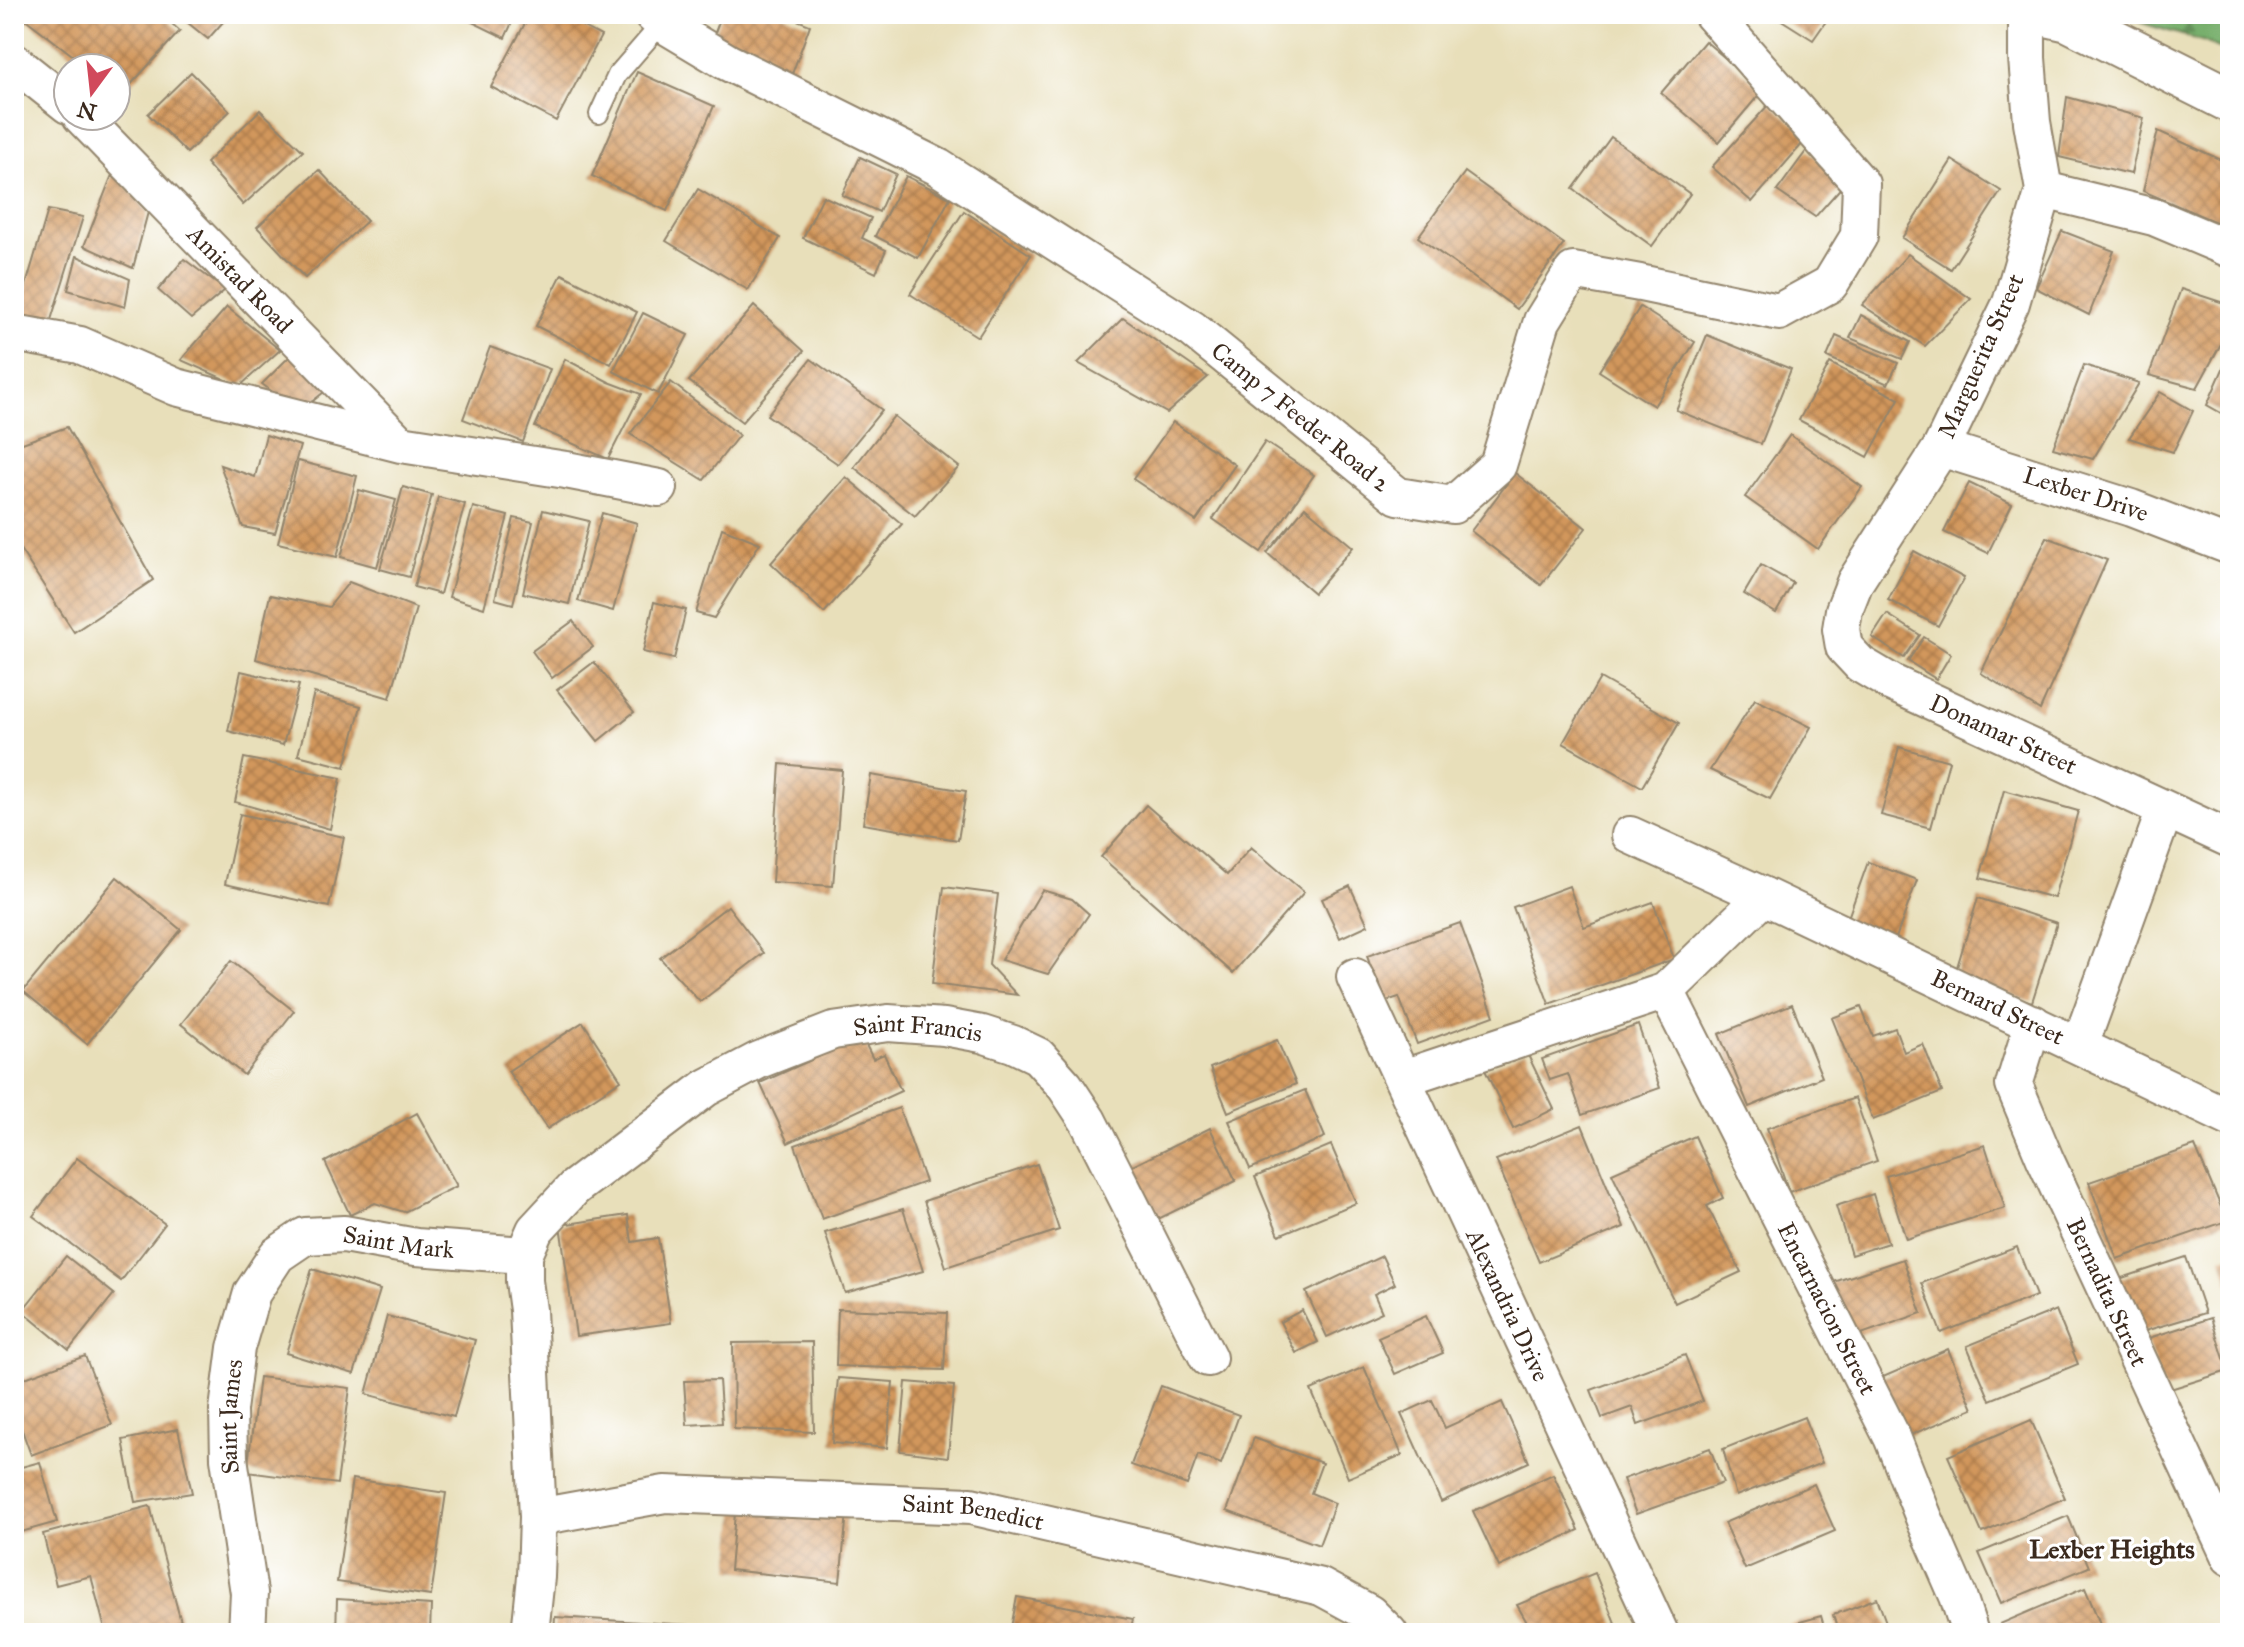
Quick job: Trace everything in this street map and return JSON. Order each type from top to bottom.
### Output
[{"type":"main road","points":[[2054,15],[2230,100]]},
{"type":"street","name":"Camp 7 Feeder Road 2","points":[[657,18],[727,62],[938,167],[1192,329],[1398,496],[1453,505],[1498,465],[1542,321],[1573,271],[1779,312],[1830,284],[1859,236],[1861,184],[1712,14]]},
{"type":"street","name":"Marguerita Street","points":[[1855,582],[1941,448],[2011,303],[2044,190],[2032,122],[2027,58],[2054,15]]},
{"type":"street","points":[[14,62],[52,92]]},
{"type":"street","name":"Amistad Road","points":[[97,132],[401,444]]},
{"type":"street","points":[[2044,190],[2154,217],[2230,249]]},
{"type":"street","points":[[14,333],[80,345],[176,387],[401,444],[659,488]]},
{"type":"street","name":"Lexber Drive","points":[[1941,448],[2131,508],[2230,546]]},
{"type":"street","name":"Donamar Street","points":[[1855,582],[1844,610],[1841,629],[1844,647],[1860,664],[1892,683],[2230,839]]},
{"type":"street","points":[[2080,1045],[2165,810]]},
{"type":"street","name":"Bernard Street","points":[[1630,835],[2230,1118]]},
{"type":"street","points":[[1403,1078],[1666,991],[1764,896]]},
{"type":"street","name":"Alexandria Drive","points":[[1355,977],[1660,1633]]},
{"type":"street","name":"Encarnacion Street","points":[[1666,991],[1892,1437],[1958,1596],[1970,1633]]},
{"type":"street","name":"Saint Francis","points":[[524,1255],[535,1230],[574,1188],[706,1088],[759,1060],[833,1031],[888,1023],[944,1027],[982,1034],[1038,1056],[1065,1086],[1100,1144],[1208,1358]]},
{"type":"street","name":"Bernadita Street","points":[[2033,1023],[2014,1085],[2045,1159],[2230,1557]]},
{"type":"street","name":"Saint Mark","points":[[277,1255],[305,1236],[344,1234],[416,1247],[524,1255]]},
{"type":"street","name":"Saint James","points":[[247,1633],[249,1593],[229,1458],[228,1410],[236,1348],[252,1293],[277,1255]]},
{"type":"street","points":[[524,1255],[538,1517],[530,1633]]},
{"type":"street","name":"Saint Benedict","points":[[538,1517],[665,1494],[971,1506],[1321,1587],[1369,1613],[1389,1633]]},
{"type":"lane","points":[[599,114],[617,75],[657,18]]},
{"type":"green space","points":[[2112,14],[2230,14],[2230,54],[2205,42]]},
{"type":"building","points":[[19,14],[161,14],[180,31],[132,83],[132,52],[68,52]]},
{"type":"building","points":[[177,14],[230,14],[208,39]]},
{"type":"building","points":[[456,14],[516,14],[505,38]]},
{"type":"building","points":[[530,14],[559,14],[601,36],[556,121],[491,87]]},
{"type":"building","points":[[722,14],[782,14],[810,25],[792,74],[711,43]]},
{"type":"building","points":[[1772,14],[1825,14],[1829,17],[1813,40]]},
{"type":"building","points":[[1705,41],[1763,90],[1719,142],[1661,93]]},
{"type":"building","points":[[191,72],[230,111],[187,153],[148,114]]},
{"type":"building","points":[[637,72],[714,106],[667,211],[592,176]]},
{"type":"building","points":[[2067,97],[2144,118],[2131,174],[2059,157]]},
{"type":"building","points":[[1770,103],[1809,136],[1752,202],[1712,167]]},
{"type":"building","points":[[260,110],[303,151],[243,205],[206,163]]},
{"type":"building","points":[[2158,131],[2230,164],[2230,228],[2143,191]]},
{"type":"building","points":[[1611,137],[1690,194],[1652,246],[1573,189]]},
{"type":"building","points":[[1807,150],[1846,182],[1815,217],[1777,191]]},
{"type":"building","points":[[860,157],[896,174],[879,212],[842,195]]},
{"type":"building","points":[[1952,160],[2001,191],[1951,269],[1902,238]]},
{"type":"building","points":[[114,170],[148,212],[133,268],[84,246]]},
{"type":"building","points":[[319,170],[367,221],[305,278],[257,227]]},
{"type":"building","points":[[1465,172],[1564,244],[1517,309],[1418,237]]},
{"type":"building","points":[[906,176],[950,198],[918,258],[875,236]]},
{"type":"building","points":[[698,189],[780,238],[748,290],[666,241]]},
{"type":"building","points":[[823,196],[871,218],[862,238],[886,250],[876,273],[803,238]]},
{"type":"building","points":[[48,210],[83,217],[51,320],[17,316]]},
{"type":"building","points":[[964,211],[1031,255],[978,337],[910,294]]},
{"type":"building","points":[[2062,231],[2114,251],[2089,315],[2036,288]]},
{"type":"building","points":[[14,242],[17,244],[17,286],[14,286]]},
{"type":"building","points":[[1908,254],[1971,299],[1925,346],[1862,305]]},
{"type":"building","points":[[77,256],[130,279],[125,307],[68,290]]},
{"type":"building","points":[[184,259],[225,290],[191,319],[158,290]]},
{"type":"building","points":[[562,274],[637,312],[611,364],[536,326]]},
{"type":"building","points":[[2181,289],[2230,305],[2230,327],[2197,388],[2149,375]]},
{"type":"building","points":[[754,306],[804,351],[742,422],[689,381]]},
{"type":"building","points":[[227,307],[280,350],[240,386],[181,360]]},
{"type":"building","points":[[1640,307],[1695,342],[1654,406],[1599,371]]},
{"type":"building","points":[[643,313],[688,335],[658,394],[613,371]]},
{"type":"building","points":[[1861,315],[1910,342],[1902,359],[1850,338]]},
{"type":"building","points":[[1123,318],[1208,377],[1167,413],[1078,363]]},
{"type":"building","points":[[1707,335],[1791,369],[1761,444],[1676,410]]},
{"type":"building","points":[[1836,336],[1898,363],[1888,384],[1827,357]]},
{"type":"building","points":[[490,347],[550,369],[523,442],[463,419]]},
{"type":"building","points":[[2230,353],[2230,418],[2207,405]]},
{"type":"building","points":[[292,354],[334,384],[299,412],[262,384]]},
{"type":"building","points":[[565,359],[609,382],[641,394],[608,459],[535,427]]},
{"type":"building","points":[[811,359],[882,410],[838,464],[767,415]]},
{"type":"building","points":[[1830,363],[1899,399],[1868,457],[1799,420]]},
{"type":"building","points":[[2084,365],[2139,383],[2093,459],[2053,448]]},
{"type":"building","points":[[671,382],[739,435],[704,480],[630,434]]},
{"type":"building","points":[[2160,392],[2193,411],[2173,452],[2129,438]]},
{"type":"building","points":[[894,416],[959,467],[915,516],[854,467]]},
{"type":"building","points":[[1173,422],[1235,465],[1196,521],[1133,479]]},
{"type":"building","points":[[67,427],[153,580],[74,632],[14,540],[14,446]]},
{"type":"building","points":[[266,435],[300,446],[275,533],[243,527],[220,465],[255,477]]},
{"type":"building","points":[[1790,435],[1862,487],[1818,549],[1745,497]]},
{"type":"building","points":[[1265,442],[1314,475],[1261,552],[1213,519]]},
{"type":"building","points":[[298,461],[357,476],[337,557],[278,543]]},
{"type":"building","points":[[1515,473],[1586,528],[1541,585],[1471,531]]},
{"type":"building","points":[[846,477],[902,524],[824,613],[771,563]]},
{"type":"building","points":[[1969,483],[2012,504],[1988,553],[1944,532]]},
{"type":"building","points":[[403,487],[432,495],[409,577],[380,569]]},
{"type":"building","points":[[359,490],[396,500],[377,567],[341,557]]},
{"type":"building","points":[[438,497],[465,504],[440,594],[414,587]]},
{"type":"building","points":[[473,507],[508,516],[484,608],[449,597]]},
{"type":"building","points":[[1305,507],[1353,547],[1314,593],[1267,553]]},
{"type":"building","points":[[543,510],[589,521],[569,604],[523,593]]},
{"type":"building","points":[[602,513],[637,523],[613,611],[578,601]]},
{"type":"building","points":[[514,518],[533,522],[513,604],[495,599]]},
{"type":"building","points":[[722,528],[760,543],[714,618],[696,613]]},
{"type":"building","points":[[2047,537],[2107,560],[2040,710],[1981,673]]},
{"type":"building","points":[[1914,551],[1964,578],[1938,626],[1888,600]]},
{"type":"building","points":[[1761,565],[1793,583],[1776,613],[1744,594]]},
{"type":"building","points":[[349,582],[416,608],[390,698],[256,659],[270,595],[329,607]]},
{"type":"building","points":[[654,602],[686,610],[674,659],[643,652]]},
{"type":"building","points":[[1887,614],[1920,635],[1904,658],[1872,637]]},
{"type":"building","points":[[573,621],[593,647],[552,678],[532,651]]},
{"type":"building","points":[[1924,637],[1951,654],[1936,679],[1908,661]]},
{"type":"building","points":[[594,662],[634,712],[598,741],[557,690]]},
{"type":"building","points":[[241,671],[299,685],[283,745],[228,731]]},
{"type":"building","points":[[1600,678],[1679,723],[1642,787],[1563,743]]},
{"type":"building","points":[[314,693],[361,706],[345,767],[298,755]]},
{"type":"building","points":[[1755,699],[1811,727],[1770,799],[1710,770]]},
{"type":"building","points":[[1899,747],[1949,761],[1931,828],[1881,815]]},
{"type":"building","points":[[244,758],[341,778],[330,829],[235,802]]},
{"type":"building","points":[[780,764],[842,770],[833,886],[772,882]]},
{"type":"building","points":[[871,775],[966,791],[958,840],[863,824]]},
{"type":"building","points":[[2004,790],[2078,811],[2054,898],[1980,878]]},
{"type":"building","points":[[1146,805],[1227,875],[1251,847],[1304,892],[1233,973],[1101,857]]},
{"type":"building","points":[[240,814],[344,837],[329,907],[225,884]]},
{"type":"building","points":[[1868,862],[1917,880],[1892,949],[1843,932]]},
{"type":"building","points":[[117,877],[181,930],[87,1044],[23,991]]},
{"type":"building","points":[[1350,886],[1368,925],[1340,938],[1322,899]]},
{"type":"building","points":[[1569,886],[1584,927],[1653,902],[1674,959],[1549,1004],[1513,907]]},
{"type":"building","points":[[944,887],[998,894],[989,965],[1017,995],[932,984]]},
{"type":"building","points":[[1042,890],[1072,899],[1089,914],[1048,974],[1001,960]]},
{"type":"building","points":[[1978,898],[2057,923],[2032,1002],[1954,977]]},
{"type":"building","points":[[728,906],[764,953],[700,1002],[660,958]]},
{"type":"building","points":[[1460,923],[1494,1016],[1417,1044],[1399,997],[1383,1002],[1367,956]]},
{"type":"building","points":[[231,961],[294,1011],[244,1075],[181,1024]]},
{"type":"building","points":[[1792,1004],[1822,1077],[1749,1107],[1719,1034]]},
{"type":"building","points":[[1861,1007],[1873,1036],[1895,1028],[1904,1052],[1923,1044],[1942,1092],[1873,1120],[1832,1018]]},
{"type":"building","points":[[583,1022],[621,1080],[547,1129],[508,1071]]},
{"type":"building","points":[[1638,1025],[1660,1088],[1582,1115],[1568,1074],[1550,1080],[1542,1059]]},
{"type":"building","points":[[862,1037],[873,1059],[884,1054],[901,1091],[788,1143],[760,1083]]},
{"type":"building","points":[[1277,1040],[1296,1084],[1228,1112],[1210,1068]]},
{"type":"building","points":[[1526,1051],[1554,1109],[1513,1129],[1485,1070]]},
{"type":"building","points":[[1305,1090],[1325,1137],[1250,1169],[1229,1121]]},
{"type":"building","points":[[1855,1098],[1877,1161],[1789,1192],[1767,1128]]},
{"type":"building","points":[[899,1108],[925,1182],[822,1219],[795,1145]]},
{"type":"building","points":[[417,1113],[457,1186],[404,1212],[375,1203],[350,1215],[325,1162]]},
{"type":"building","points":[[1582,1125],[1624,1227],[1539,1262],[1496,1160]]},
{"type":"building","points":[[1210,1128],[1236,1181],[1148,1224],[1122,1171]]},
{"type":"building","points":[[1695,1136],[1723,1198],[1707,1206],[1741,1272],[1675,1303],[1612,1173]]},
{"type":"building","points":[[1331,1145],[1356,1203],[1279,1235],[1255,1177]]},
{"type":"building","points":[[1985,1145],[2005,1208],[1906,1239],[1886,1176]]},
{"type":"building","points":[[2195,1146],[2227,1221],[2117,1259],[2089,1182]]},
{"type":"building","points":[[77,1158],[165,1224],[121,1281],[33,1216]]},
{"type":"building","points":[[1037,1164],[1059,1230],[946,1267],[924,1201]]},
{"type":"building","points":[[1873,1194],[1888,1243],[1851,1255],[1836,1206]]},
{"type":"building","points":[[903,1209],[923,1271],[845,1293],[825,1233]]},
{"type":"building","points":[[628,1215],[632,1242],[658,1238],[671,1323],[576,1336],[560,1225]]},
{"type":"building","points":[[2017,1247],[2036,1296],[1941,1333],[1922,1283]]},
{"type":"building","points":[[2230,1255],[2230,1284],[2229,1284],[2222,1257]]},
{"type":"building","points":[[66,1256],[114,1294],[69,1350],[22,1311]]},
{"type":"building","points":[[1382,1256],[1395,1284],[1374,1294],[1382,1312],[1327,1337],[1306,1292]]},
{"type":"building","points":[[2186,1257],[2205,1313],[2138,1333],[2119,1279]]},
{"type":"building","points":[[1903,1259],[1922,1313],[1847,1339],[1828,1284]]},
{"type":"building","points":[[312,1269],[380,1290],[354,1374],[286,1353]]},
{"type":"building","points":[[838,1309],[947,1313],[944,1370],[836,1366]]},
{"type":"building","points":[[1302,1310],[1318,1342],[1296,1353],[1280,1322]]},
{"type":"building","points":[[2056,1310],[2078,1364],[1990,1400],[1967,1346]]},
{"type":"building","points":[[387,1316],[475,1340],[454,1417],[366,1394]]},
{"type":"building","points":[[1426,1316],[1443,1353],[1395,1374],[1378,1337]]},
{"type":"building","points":[[2211,1318],[2228,1371],[2164,1391],[2146,1339]]},
{"type":"building","points":[[812,1342],[814,1432],[734,1429],[733,1343]]},
{"type":"building","points":[[1948,1349],[1973,1409],[1908,1436],[1883,1377]]},
{"type":"building","points":[[1685,1355],[1703,1401],[1638,1425],[1632,1407],[1602,1418],[1591,1390]]},
{"type":"building","points":[[85,1356],[112,1425],[31,1455],[14,1408],[14,1382]]},
{"type":"building","points":[[1364,1367],[1402,1455],[1348,1478],[1311,1390]]},
{"type":"building","points":[[259,1377],[350,1388],[337,1484],[247,1472]]},
{"type":"building","points":[[838,1378],[893,1382],[887,1448],[832,1443]]},
{"type":"building","points":[[719,1380],[722,1423],[687,1425],[684,1381]]},
{"type":"building","points":[[906,1382],[954,1386],[948,1457],[900,1451]]},
{"type":"building","points":[[1161,1386],[1239,1415],[1221,1464],[1198,1455],[1187,1485],[1131,1465]]},
{"type":"building","points":[[1432,1400],[1445,1428],[1502,1402],[1529,1462],[1441,1502],[1401,1414]]},
{"type":"building","points":[[1804,1417],[1822,1463],[1736,1496],[1723,1449]]},
{"type":"building","points":[[2031,1420],[2065,1498],[1982,1533],[1948,1456]]},
{"type":"building","points":[[178,1429],[192,1493],[135,1502],[123,1440]]},
{"type":"building","points":[[1254,1438],[1322,1463],[1311,1493],[1335,1503],[1319,1545],[1227,1511]]},
{"type":"building","points":[[1710,1448],[1723,1483],[1636,1514],[1623,1479]]},
{"type":"building","points":[[40,1462],[57,1522],[14,1534],[14,1469]]},
{"type":"building","points":[[1553,1474],[1579,1530],[1499,1567],[1473,1511]]},
{"type":"building","points":[[352,1479],[446,1493],[431,1596],[337,1582]]},
{"type":"building","points":[[1814,1484],[1835,1531],[1745,1569],[1724,1523]]},
{"type":"building","points":[[736,1502],[847,1513],[840,1582],[730,1570]]},
{"type":"building","points":[[150,1506],[181,1622],[141,1633],[106,1633],[91,1576],[56,1585],[43,1534]]},
{"type":"building","points":[[2068,1516],[2089,1567],[2001,1603],[1979,1553]]},
{"type":"building","points":[[1595,1573],[1617,1628],[1603,1633],[1533,1633],[1517,1605]]},
{"type":"building","points":[[2085,1588],[2104,1633],[2004,1633],[2000,1624]]},
{"type":"building","points":[[1017,1597],[1133,1619],[1130,1633],[1010,1633]]},
{"type":"building","points":[[1877,1598],[1890,1633],[1839,1633],[1833,1615]]},
{"type":"building","points":[[337,1599],[431,1605],[430,1633],[336,1633]]},
{"type":"building","points":[[1821,1616],[1826,1633],[1780,1633],[1779,1628]]},
{"type":"building","points":[[555,1617],[690,1625],[690,1633],[554,1633]]},
{"type":"district","name":"Lexber Heights","points":[[2112,1549]]}]
